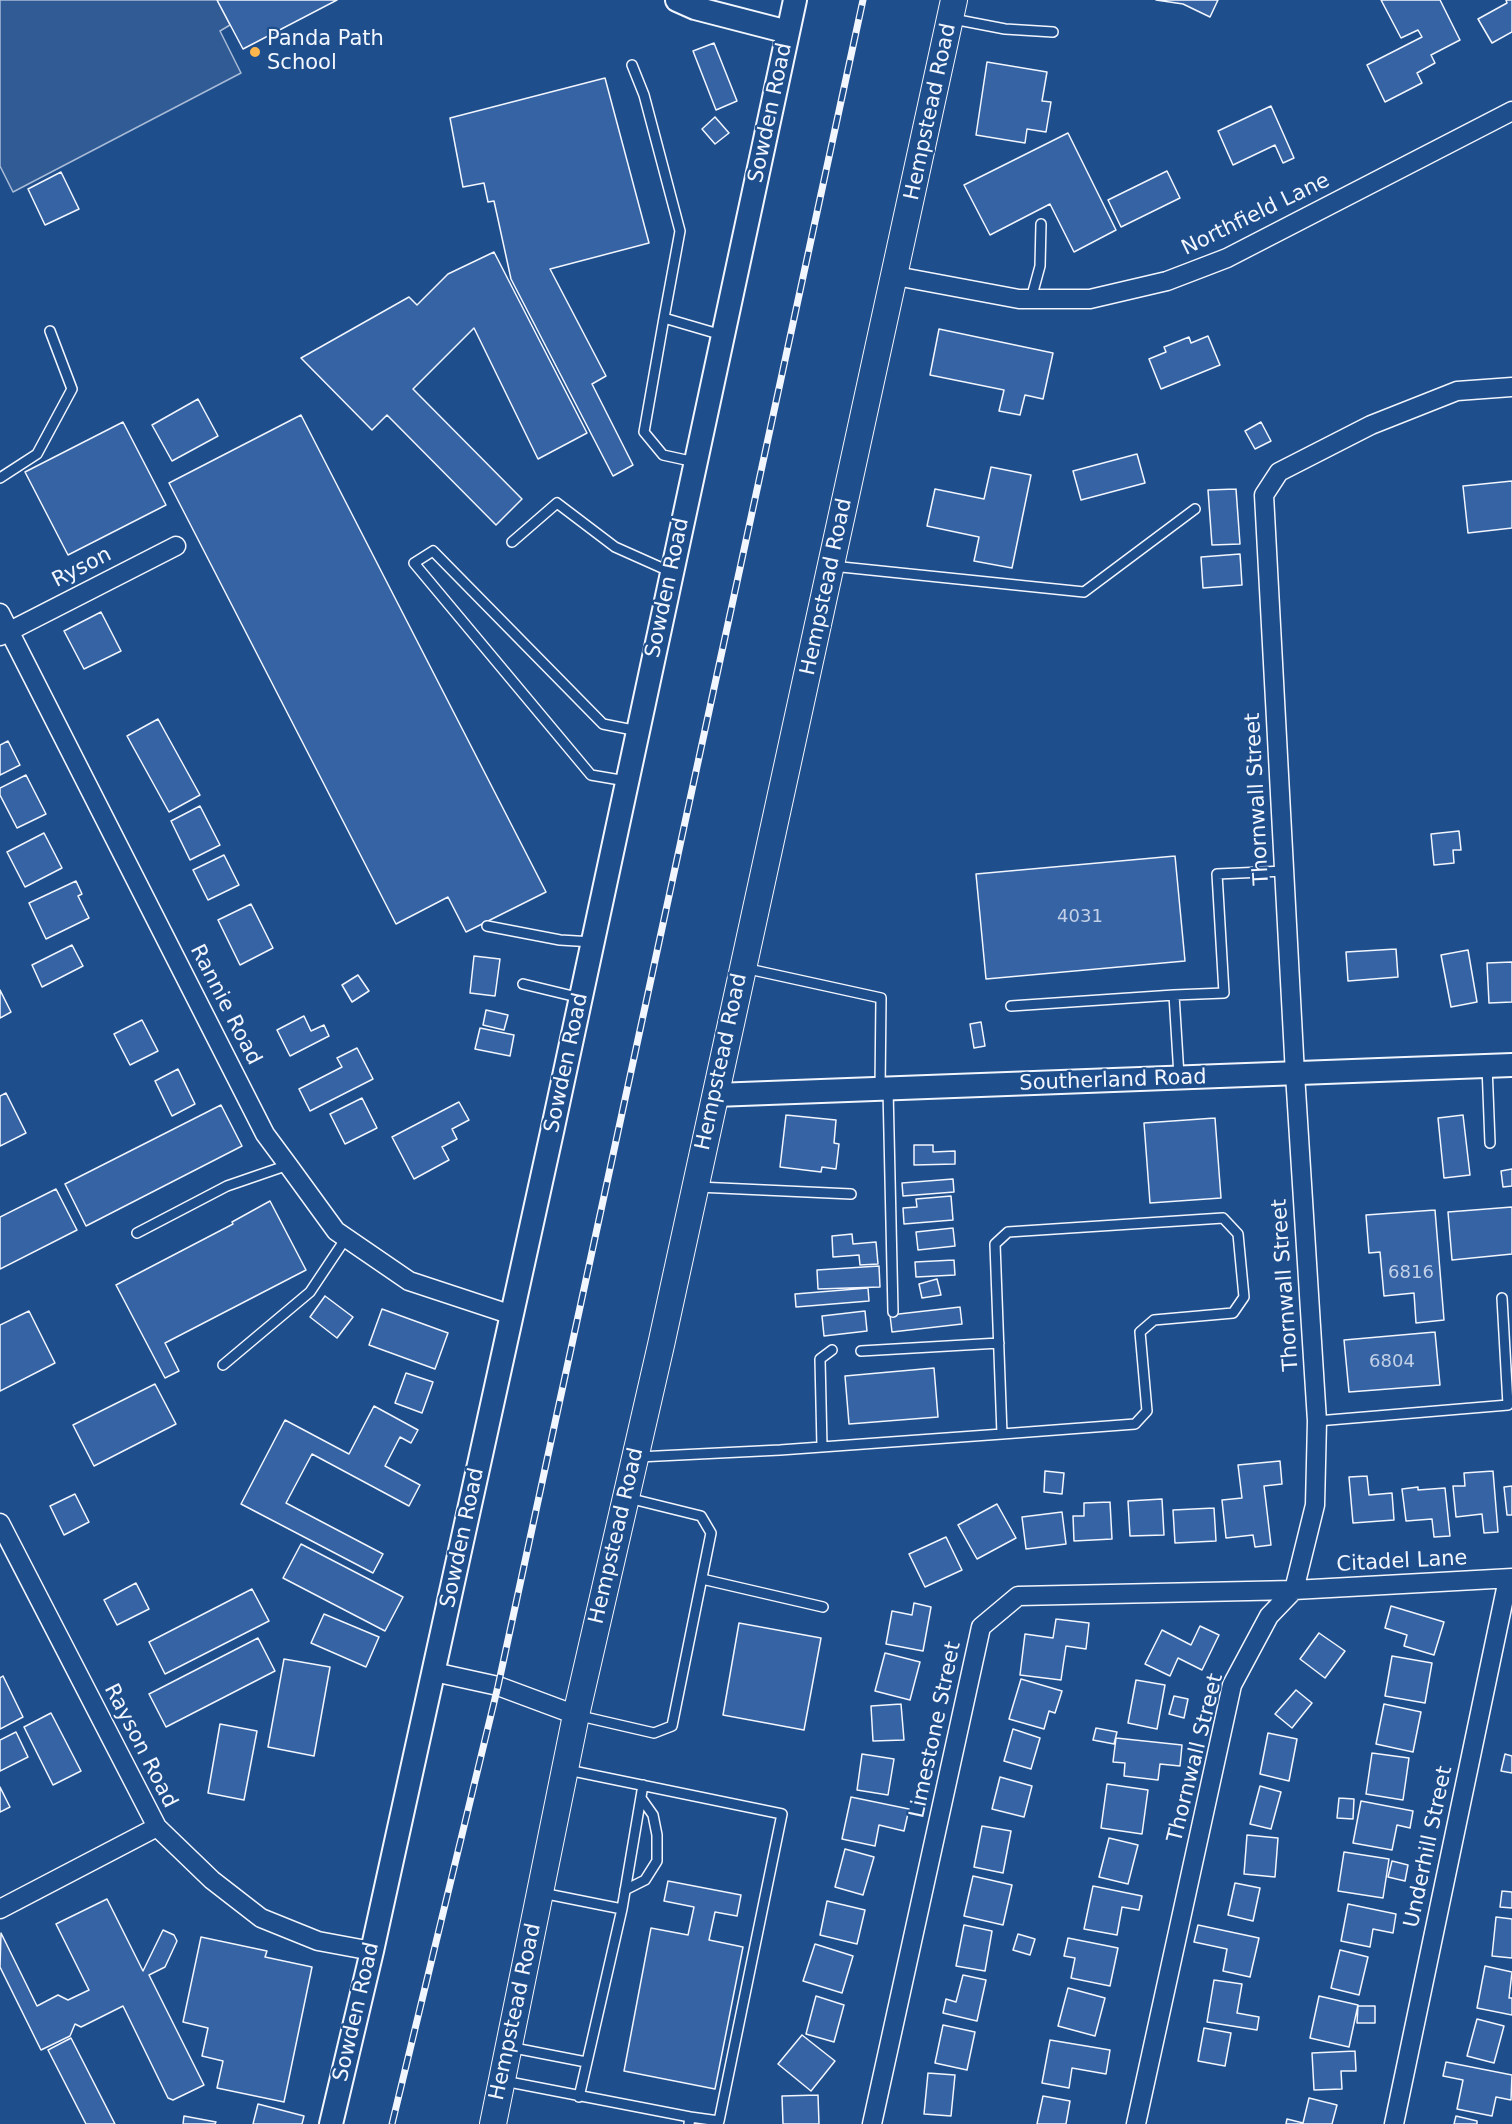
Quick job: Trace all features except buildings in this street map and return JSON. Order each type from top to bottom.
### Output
[{"type":"main road","name":"Hempstead Road","points":[[496,2123],[508,2047],[576,1715],[896,276],[952,9]]},
{"type":"street","points":[[677,0],[695,8],[788,33]]},
{"type":"street","name":"Sowden Road","points":[[331,2124],[372,1951],[512,1315],[795,0]]},
{"type":"street","name":"Northfield Lane","points":[[896,276],[1019,299],[1090,299],[1167,281],[1227,258],[1512,111]]},
{"type":"street","name":"Thornwall Street","points":[[1136,2124],[1232,1685],[1269,1616],[1294,1590],[1315,1505],[1317,1421],[1295,1074],[1264,495],[1279,472],[1371,425],[1457,391],[1512,387]]},
{"type":"street","name":"Ryson","points":[[5,633],[176,546]]},
{"type":"street","name":"Rannie Road","points":[[0,613],[5,633],[265,1134],[336,1231],[409,1281],[512,1315]]},
{"type":"street","name":"Southerland Road","points":[[715,1095],[1512,1065]]},
{"type":"street","name":"Rayson Road","points":[[0,1523],[157,1827],[212,1880],[261,1918],[318,1941],[372,1951]]},
{"type":"street","name":"Citadel Lane","points":[[1294,1590],[1510,1579]]},
{"type":"street","name":"Underhill Street","points":[[1394,2124],[1510,1579]]},
{"type":"street","name":"Limestone Street","points":[[872,2124],[981,1627],[1018,1596],[1294,1590]]},
{"type":"street","points":[[434,1672],[498,1686],[576,1715]]},
{"type":"street","points":[[0,1909],[157,1827]]},
{"type":"lane","points":[[952,9],[1005,29],[1053,32]]},
{"type":"lane","points":[[632,65],[644,95],[680,231],[644,433],[663,454],[695,462]]},
{"type":"lane","points":[[1031,299],[1040,266],[1041,224]]},
{"type":"lane","points":[[664,318],[722,335]]},
{"type":"lane","points":[[0,478],[37,454],[72,389],[50,331]]},
{"type":"lane","points":[[512,542],[557,503],[615,547],[671,572]]},
{"type":"lane","points":[[832,566],[1084,592],[1195,509]]},
{"type":"lane","points":[[627,781],[591,775],[414,563],[433,551],[603,724],[638,731]]},
{"type":"lane","points":[[1011,1006],[1224,993],[1217,874],[1284,871]]},
{"type":"lane","points":[[487,926],[560,940],[593,942]]},
{"type":"lane","points":[[743,968],[881,998],[893,1312]]},
{"type":"lane","points":[[523,984],[581,998]]},
{"type":"lane","points":[[1174,995],[1179,1078]]},
{"type":"lane","points":[[1487,1066],[1490,1143]]},
{"type":"lane","points":[[137,1233],[227,1186],[288,1165]]},
{"type":"lane","points":[[695,1187],[851,1194]]},
{"type":"lane","points":[[635,1457],[822,1447],[1002,1434],[1135,1424],[1147,1411],[1140,1332],[1154,1320],[1233,1313],[1244,1297],[1238,1234],[1223,1218],[1008,1232],[995,1244],[1002,1434]]},
{"type":"lane","points":[[223,1365],[310,1292],[346,1238]]},
{"type":"lane","points":[[1317,1421],[1508,1405],[1502,1298]]},
{"type":"lane","points":[[861,1351],[999,1342]]},
{"type":"lane","points":[[822,1447],[820,1359],[832,1350]]},
{"type":"lane","points":[[576,1715],[654,1733],[672,1726],[711,1533],[701,1516],[626,1497]]},
{"type":"lane","points":[[702,1579],[823,1606]]},
{"type":"lane","points":[[502,2081],[690,2121],[719,2121],[782,1814],[565,1769]]},
{"type":"lane","points":[[579,2097],[622,1909],[643,1785]]},
{"type":"lane","points":[[625,1890],[645,1880],[657,1861],[657,1835],[653,1815],[641,1798]]},
{"type":"lane","points":[[540,1893],[622,1909]]},
{"type":"lane","points":[[508,2047],[586,2062]]},
{"type":"shaded area","points":[[0,0],[217,0],[230,25],[220,31],[241,73],[13,192],[0,166]]},
{"type":"railway","points":[[392,2124],[498,1686],[863,0]]},
{"type":"place","name":"Panda Path School","points":[[255,52]]}]
